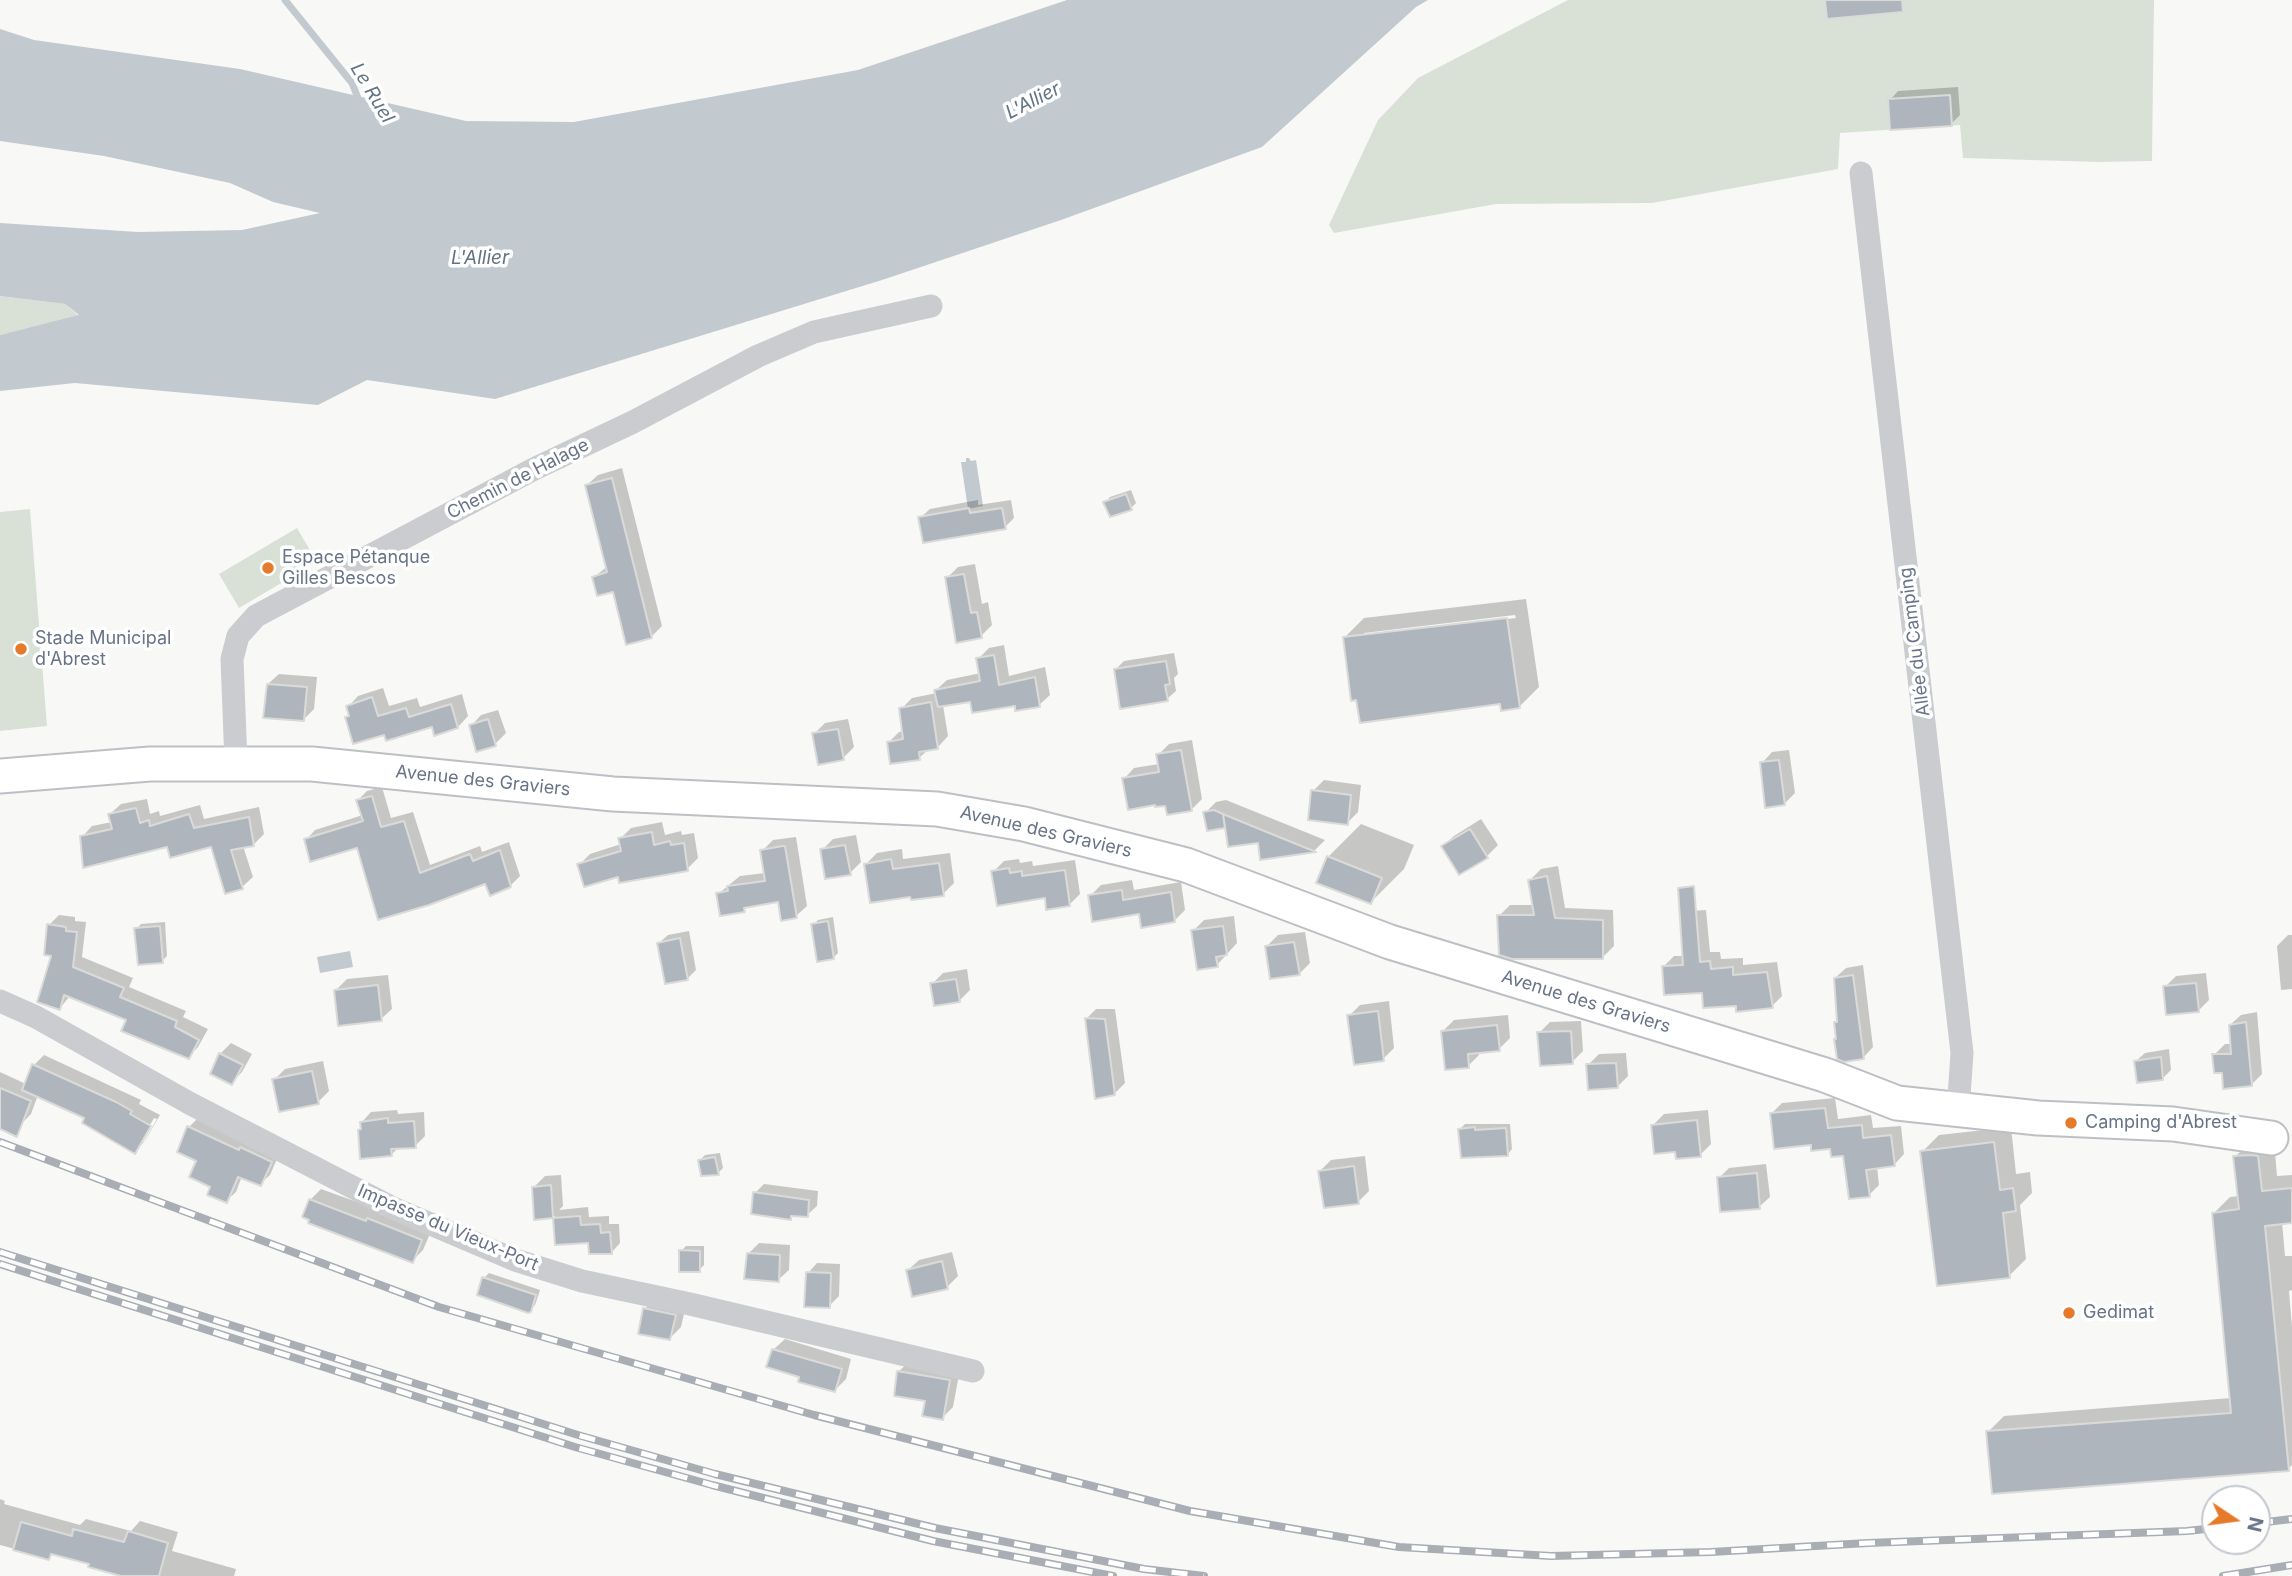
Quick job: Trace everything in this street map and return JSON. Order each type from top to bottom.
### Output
[{"type":"street","name":"Allée du Camping","points":[[1861,173],[1962,1053],[1959,1103]]},
{"type":"street","name":"Chemin de Halage","points":[[236,763],[232,659],[238,636],[256,616],[758,356],[814,332],[931,306]]},
{"type":"street","name":"Avenue des Graviers","points":[[0,760],[49,756],[150,764]]},
{"type":"street","name":"Avenue des Graviers","points":[[0,776],[150,764],[312,764],[613,794],[937,809],[1024,824],[1186,865],[1390,942],[1825,1075],[1959,1103],[2171,1109],[2281,1141]]},
{"type":"street","name":"Impasse du Vieux-Port","points":[[0,1001],[36,1017],[191,1104],[393,1208],[515,1260],[582,1282],[690,1304],[973,1371]]},
{"type":"shaded area","points":[[1568,0],[2154,0],[2152,161],[1963,158],[1960,125],[1840,133],[1838,169],[1652,203],[1496,204],[1334,233],[1329,225],[1378,120],[1418,78]]},
{"type":"shaded area","points":[[0,296],[65,304],[79,316],[0,335]]},
{"type":"shaded area","name":"Stade Municipal d'Abrest","points":[[30,509],[47,726],[0,731],[0,512]]},
{"type":"shaded area","name":"Espace Pétanque Gilles Bescos","points":[[297,528],[317,562],[239,608],[219,574]]},
{"type":"water","name":"L'Allier","points":[[1067,0],[1428,0],[1416,7],[1262,147],[1061,220],[882,280],[495,399],[367,380],[318,405],[75,383],[0,391],[0,335],[79,315],[65,304],[0,296],[0,223],[138,232],[242,230],[320,213],[273,202],[230,183],[104,156],[0,141],[0,29],[34,40],[240,69],[466,121],[574,122],[858,70]]},
{"type":"water","points":[[966,458],[976,460],[983,506],[968,509],[961,462],[966,462]]},
{"type":"water","points":[[350,951],[353,967],[320,973],[317,957]]},
{"type":"building","points":[[1825,0],[1902,0],[1903,12],[1827,19]]},
{"type":"building","points":[[1950,95],[1952,126],[1890,130],[1888,99]]},
{"type":"building","points":[[612,478],[652,638],[626,645],[613,592],[597,596],[592,577],[607,572],[585,485]]},
{"type":"building","points":[[1126,494],[1132,510],[1110,517],[1103,502]]},
{"type":"building","points":[[969,508],[970,513],[1002,508],[1006,529],[923,543],[918,517]]},
{"type":"building","points":[[964,574],[971,613],[977,612],[982,638],[956,643],[945,577]]},
{"type":"building","points":[[1507,618],[1520,708],[1501,711],[1500,704],[1360,723],[1356,700],[1351,701],[1343,637]]},
{"type":"building","points":[[994,655],[999,685],[1035,677],[1040,707],[1015,711],[1015,706],[972,713],[970,702],[938,707],[934,690],[980,681],[976,658]]},
{"type":"building","points":[[1166,661],[1170,684],[1165,685],[1168,701],[1120,709],[1114,669]]},
{"type":"building","points":[[267,684],[307,687],[304,721],[263,718]]},
{"type":"building","points":[[372,697],[378,716],[406,708],[409,717],[451,704],[458,728],[434,736],[432,727],[386,741],[384,735],[353,744],[345,717],[349,716],[346,706]]},
{"type":"building","points":[[931,702],[938,749],[919,752],[920,760],[890,764],[887,742],[903,739],[899,708]]},
{"type":"building","points":[[488,719],[496,746],[476,752],[469,725]]},
{"type":"building","points":[[838,729],[844,760],[818,765],[812,733]]},
{"type":"building","points":[[1181,750],[1192,811],[1167,815],[1165,806],[1155,805],[1128,810],[1122,778],[1159,772],[1156,754]]},
{"type":"building","points":[[1779,760],[1785,805],[1765,808],[1760,762]]},
{"type":"building","points":[[1311,790],[1351,795],[1348,825],[1308,820]]},
{"type":"building","points":[[372,796],[381,827],[404,821],[420,873],[470,854],[473,861],[500,850],[511,887],[490,896],[485,884],[378,920],[357,848],[310,862],[304,839],[363,821],[356,800]]},
{"type":"building","points":[[136,808],[140,823],[149,820],[150,826],[189,814],[194,828],[249,817],[254,846],[231,850],[243,889],[225,894],[211,847],[170,858],[167,847],[83,868],[80,836],[112,829],[108,814]]},
{"type":"building","points":[[1214,810],[1223,814],[1225,828],[1207,831],[1203,812]]},
{"type":"building","points":[[1223,814],[1316,852],[1260,860],[1258,843],[1228,847]]},
{"type":"building","points":[[1470,829],[1488,858],[1459,875],[1441,846]]},
{"type":"building","points":[[652,832],[654,845],[670,841],[671,845],[684,843],[688,871],[619,883],[618,877],[584,887],[577,864],[621,851],[618,838]]},
{"type":"building","points":[[845,845],[851,875],[825,879],[820,849]]},
{"type":"building","points":[[785,846],[797,918],[781,921],[778,902],[744,908],[745,912],[720,916],[716,893],[728,891],[727,886],[765,881],[760,850]]},
{"type":"building","points":[[1327,856],[1382,878],[1371,904],[1316,883]]},
{"type":"building","points":[[891,859],[893,869],[939,863],[944,896],[911,900],[910,897],[870,903],[864,864]]},
{"type":"building","points":[[1009,868],[1010,873],[1022,871],[1022,876],[1065,870],[1070,906],[1046,910],[1045,898],[997,906],[991,871]]},
{"type":"building","points":[[1547,876],[1555,918],[1603,920],[1603,959],[1512,959],[1499,955],[1497,915],[1534,915],[1528,880]]},
{"type":"building","points":[[1694,886],[1700,962],[1710,961],[1711,969],[1733,967],[1733,975],[1767,972],[1773,1008],[1736,1012],[1736,1006],[1703,1008],[1702,993],[1664,995],[1662,966],[1683,965],[1678,888]]},
{"type":"building","points":[[1122,890],[1123,900],[1171,892],[1175,922],[1141,928],[1139,914],[1092,922],[1088,895]]},
{"type":"building","points":[[828,921],[834,959],[817,962],[811,924]]},
{"type":"building","points":[[47,924],[77,932],[73,967],[124,988],[120,997],[177,1021],[175,1027],[199,1040],[189,1059],[121,1031],[126,1020],[64,995],[60,1010],[37,1002],[51,956],[44,955]]},
{"type":"building","points":[[160,926],[163,963],[138,965],[134,928]]},
{"type":"building","points":[[1223,926],[1227,955],[1216,957],[1218,967],[1197,970],[1191,930]]},
{"type":"building","points":[[680,938],[688,980],[665,984],[657,943]]},
{"type":"building","points":[[1294,942],[1300,975],[1270,979],[1265,946]]},
{"type":"building","points":[[1853,975],[1864,1059],[1844,1062],[1837,1059],[1834,1039],[1834,1022],[1837,1022],[1834,978]]},
{"type":"building","points":[[956,979],[960,1002],[934,1006],[930,983]]},
{"type":"building","points":[[2196,983],[2199,1012],[2166,1015],[2163,986]]},
{"type":"building","points":[[378,985],[382,1021],[338,1026],[334,990]]},
{"type":"building","points":[[1378,1011],[1384,1061],[1354,1065],[1347,1015]]},
{"type":"building","points":[[1085,1018],[1105,1019],[1115,1095],[1095,1099]]},
{"type":"building","points":[[2246,1022],[2252,1086],[2223,1089],[2222,1073],[2214,1073],[2212,1054],[2231,1054],[2229,1025]]},
{"type":"building","points":[[1497,1025],[1500,1051],[1468,1054],[1469,1068],[1445,1070],[1441,1031]]},
{"type":"building","points":[[1571,1031],[1573,1064],[1540,1066],[1537,1032]]},
{"type":"building","points":[[219,1053],[243,1065],[232,1085],[210,1074]]},
{"type":"building","points":[[2161,1057],[2163,1080],[2137,1083],[2134,1061]]},
{"type":"building","points":[[1616,1063],[1618,1088],[1588,1090],[1586,1064]]},
{"type":"building","points":[[32,1064],[116,1102],[151,1126],[135,1154],[82,1123],[84,1118],[22,1090]]},
{"type":"building","points":[[312,1071],[319,1104],[279,1112],[272,1079]]},
{"type":"building","points":[[0,1088],[31,1101],[17,1137],[0,1129]]},
{"type":"building","points":[[1825,1108],[1828,1128],[1862,1125],[1863,1138],[1891,1135],[1895,1166],[1866,1170],[1870,1197],[1849,1199],[1843,1156],[1831,1157],[1830,1149],[1811,1151],[1811,1145],[1774,1149],[1770,1113]]},
{"type":"building","points":[[388,1118],[388,1123],[414,1121],[416,1148],[391,1149],[392,1156],[360,1159],[360,1122]]},
{"type":"building","points":[[1697,1120],[1701,1157],[1676,1159],[1675,1152],[1654,1154],[1651,1125]]},
{"type":"building","points":[[187,1126],[272,1162],[261,1186],[238,1177],[227,1203],[207,1195],[210,1187],[189,1177],[196,1161],[177,1152]]},
{"type":"building","points":[[1475,1127],[1475,1130],[1506,1128],[1508,1156],[1461,1158],[1458,1129]]},
{"type":"building","points":[[1994,1142],[2000,1190],[2013,1188],[2016,1211],[2003,1213],[2010,1278],[1937,1286],[1920,1151]]},
{"type":"building","points":[[2233,1156],[2258,1156],[2262,1191],[2292,1188],[2292,1223],[2265,1226],[2289,1471],[1992,1494],[1986,1431],[2231,1413],[2212,1213],[2239,1209]]},
{"type":"building","points":[[715,1157],[719,1175],[701,1176],[698,1160]]},
{"type":"building","points":[[1354,1166],[1359,1204],[1324,1208],[1318,1171]]},
{"type":"building","points":[[1757,1173],[1760,1209],[1720,1212],[1717,1177]]},
{"type":"building","points":[[551,1185],[553,1218],[534,1220],[532,1187]]},
{"type":"building","points":[[753,1192],[809,1200],[808,1217],[791,1216],[791,1220],[751,1214]]},
{"type":"building","points":[[309,1199],[422,1240],[413,1263],[308,1223],[309,1220],[302,1217]]},
{"type":"building","points":[[580,1216],[581,1225],[600,1224],[601,1233],[610,1232],[612,1254],[589,1254],[588,1243],[555,1245],[553,1218]]},
{"type":"building","points":[[679,1250],[700,1251],[700,1272],[679,1272]]},
{"type":"building","points":[[747,1253],[780,1255],[779,1282],[744,1279]]},
{"type":"building","points":[[942,1261],[948,1289],[912,1297],[906,1270]]},
{"type":"building","points":[[806,1272],[831,1273],[830,1308],[804,1307]]},
{"type":"building","points":[[482,1277],[536,1295],[531,1312],[477,1295]]},
{"type":"building","points":[[643,1308],[676,1315],[670,1340],[638,1334]]},
{"type":"building","points":[[772,1349],[842,1369],[835,1392],[798,1382],[799,1377],[766,1367]]},
{"type":"building","points":[[897,1371],[950,1380],[943,1420],[922,1416],[925,1401],[894,1396]]},
{"type":"building","points":[[21,1522],[72,1536],[73,1529],[124,1542],[128,1531],[168,1543],[159,1576],[121,1576],[51,1554],[49,1560],[13,1550]]},
{"type":"waterway","name":"Le Ruel","points":[[285,0],[352,83],[360,103]]},
{"type":"railway","points":[[0,1142],[439,1307],[814,1415],[1190,1511],[1399,1547],[1551,1556],[1711,1552],[2201,1530]]},
{"type":"railway","points":[[0,1252],[578,1435],[715,1474],[935,1528],[1144,1569],[1204,1576]]},
{"type":"railway","points":[[0,1264],[575,1447],[933,1541],[1113,1576]]},
{"type":"railway","points":[[2271,1521],[2292,1519]]},
{"type":"railway","points":[[2223,1576],[2292,1565]]},
{"type":"place","name":"Espace Pétanque Gilles Bescos","points":[[268,568]]},
{"type":"place","name":"Stade Municipal d'Abrest","points":[[21,649]]},
{"type":"place","name":"Camping d'Abrest","points":[[2071,1123]]},
{"type":"place","name":"Gedimat","points":[[2069,1313]]}]
